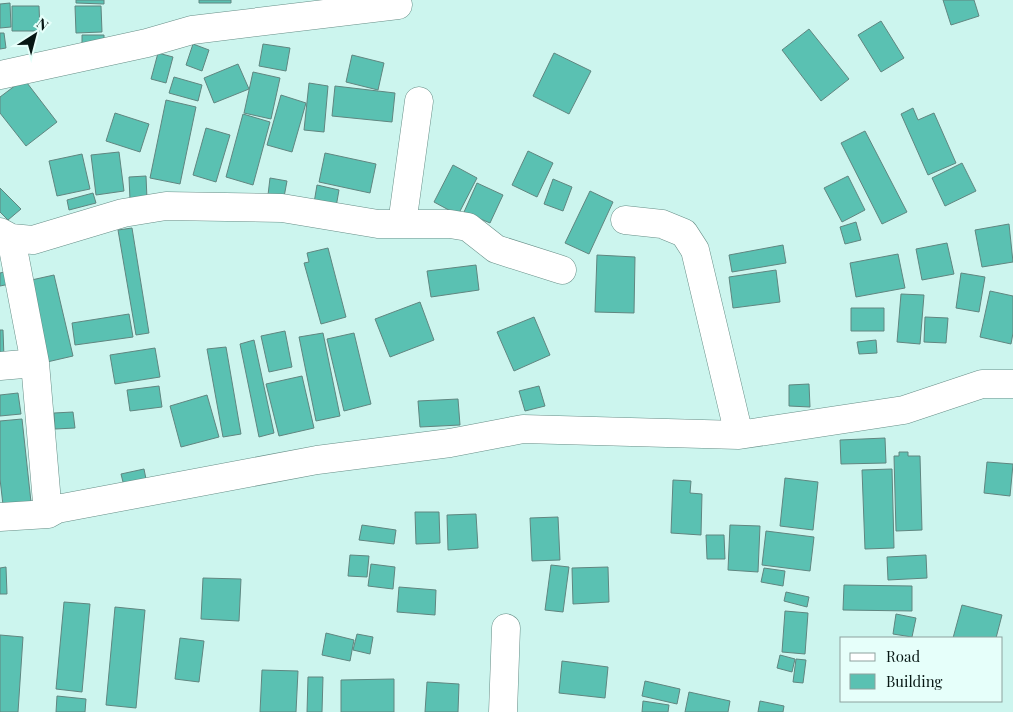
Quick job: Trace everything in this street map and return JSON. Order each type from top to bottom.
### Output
[{"type":"street","points":[[0,75],[147,43],[192,30],[398,5]]},
{"type":"street","points":[[402,224],[420,101]]},
{"type":"street","points":[[48,514],[35,363],[5,235],[33,240],[124,213],[166,206],[282,208],[378,224],[450,224],[468,227],[496,248],[562,270]]},
{"type":"street","points":[[625,220],[662,224],[684,233],[695,250],[739,435]]},
{"type":"street","points":[[0,366],[35,363]]},
{"type":"street","points":[[0,517],[48,514],[57,509],[317,460],[450,443],[523,429],[739,435],[904,410],[982,384],[1013,384]]},
{"type":"street","points":[[503,712],[506,628]]},
{"type":"building","points":[[76,0],[104,0],[104,4],[76,3]]},
{"type":"building","points":[[199,0],[231,0],[231,3],[199,3]]},
{"type":"building","points":[[943,0],[974,0],[979,16],[951,25]]},
{"type":"building","points":[[10,3],[11,27],[0,28],[0,4]]},
{"type":"building","points":[[12,6],[39,6],[40,31],[12,31]]},
{"type":"building","points":[[75,6],[101,6],[102,32],[76,33]]},
{"type":"building","points":[[881,21],[904,58],[881,72],[858,35]]},
{"type":"building","points":[[809,29],[849,79],[821,101],[782,50]]},
{"type":"building","points":[[0,33],[4,33],[6,48],[0,49]]},
{"type":"building","points":[[82,35],[104,35],[104,43],[82,43]]},
{"type":"building","points":[[193,44],[209,50],[202,71],[186,65]]},
{"type":"building","points":[[263,44],[290,48],[286,71],[259,66]]},
{"type":"building","points":[[158,53],[173,57],[166,83],[151,79]]},
{"type":"building","points":[[554,53],[591,71],[569,114],[533,96]]},
{"type":"building","points":[[352,55],[384,63],[378,90],[346,82]]},
{"type":"building","points":[[238,64],[249,89],[214,103],[204,78]]},
{"type":"building","points":[[253,72],[280,78],[271,119],[244,113]]},
{"type":"building","points":[[174,77],[202,85],[198,101],[169,93]]},
{"type":"building","points":[[24,79],[57,122],[26,146],[0,113],[0,97]]},
{"type":"building","points":[[309,83],[328,86],[324,132],[304,130]]},
{"type":"building","points":[[335,86],[395,93],[392,122],[332,116]]},
{"type":"building","points":[[281,95],[306,103],[292,152],[267,145]]},
{"type":"building","points":[[166,100],[196,107],[180,184],[150,178]]},
{"type":"building","points":[[913,108],[918,120],[934,113],[956,163],[928,175],[901,114]]},
{"type":"building","points":[[115,113],[149,124],[140,152],[106,141]]},
{"type":"building","points":[[243,114],[270,122],[253,185],[226,177]]},
{"type":"building","points":[[206,128],[230,135],[216,182],[193,175]]},
{"type":"building","points":[[865,131],[907,212],[882,224],[841,143]]},
{"type":"building","points":[[528,151],[553,163],[537,197],[512,185]]},
{"type":"building","points":[[119,152],[124,191],[96,195],[91,155]]},
{"type":"building","points":[[325,153],[376,164],[370,193],[319,182]]},
{"type":"building","points":[[82,154],[90,189],[57,196],[49,161]]},
{"type":"building","points":[[962,163],[976,191],[945,206],[932,178]]},
{"type":"building","points":[[453,165],[477,178],[458,215],[434,202]]},
{"type":"building","points":[[146,176],[147,199],[130,200],[129,177]]},
{"type":"building","points":[[848,176],[865,210],[842,222],[824,188]]},
{"type":"building","points":[[270,178],[287,181],[284,197],[268,195]]},
{"type":"building","points":[[553,179],[572,187],[563,211],[544,204]]},
{"type":"building","points":[[477,183],[503,195],[490,223],[464,212]]},
{"type":"building","points":[[317,185],[339,190],[336,207],[314,203]]},
{"type":"building","points":[[0,188],[21,209],[8,220],[0,212]]},
{"type":"building","points":[[590,191],[613,202],[589,254],[565,243]]},
{"type":"building","points":[[93,193],[96,203],[69,210],[67,200]]},
{"type":"building","points":[[856,222],[861,240],[845,244],[840,227]]},
{"type":"building","points":[[1009,224],[1013,262],[982,267],[975,230]]},
{"type":"building","points":[[132,228],[149,333],[136,335],[118,230]]},
{"type":"building","points":[[947,243],[954,274],[922,280],[916,249]]},
{"type":"building","points":[[783,245],[786,263],[732,272],[729,255]]},
{"type":"building","points":[[328,248],[346,317],[321,324],[304,263],[309,262],[307,253]]},
{"type":"building","points":[[898,254],[905,288],[856,297],[850,263]]},
{"type":"building","points":[[597,255],[635,257],[634,313],[595,312]]},
{"type":"building","points":[[476,265],[479,290],[431,297],[427,271]]},
{"type":"building","points":[[776,270],[780,302],[733,308],[729,277]]},
{"type":"building","points":[[8,271],[10,284],[0,286],[0,273]]},
{"type":"building","points":[[961,273],[985,277],[979,312],[956,308]]},
{"type":"building","points":[[54,275],[73,356],[47,362],[27,281]]},
{"type":"building","points":[[990,291],[1013,296],[1013,333],[1011,344],[980,337]]},
{"type":"building","points":[[901,294],[924,295],[920,344],[897,342]]},
{"type":"building","points":[[420,302],[434,340],[390,357],[375,319]]},
{"type":"building","points":[[851,308],[884,308],[884,331],[851,331]]},
{"type":"building","points":[[129,314],[133,337],[75,345],[72,323]]},
{"type":"building","points":[[534,317],[550,355],[514,371],[497,332]]},
{"type":"building","points":[[925,317],[948,318],[946,343],[924,342]]},
{"type":"building","points":[[0,330],[3,330],[4,358],[0,358]]},
{"type":"building","points":[[285,331],[292,367],[269,372],[261,336]]},
{"type":"building","points":[[323,333],[340,416],[316,421],[299,337]]},
{"type":"building","points":[[354,333],[371,404],[344,411],[327,339]]},
{"type":"building","points":[[254,340],[274,433],[259,437],[240,344]]},
{"type":"building","points":[[876,340],[877,353],[859,354],[857,342]]},
{"type":"building","points":[[226,347],[241,434],[223,437],[207,349]]},
{"type":"building","points":[[155,348],[160,377],[115,384],[110,355]]},
{"type":"building","points":[[302,376],[314,428],[279,436],[266,384]]},
{"type":"building","points":[[809,384],[810,407],[789,406],[789,385]]},
{"type":"building","points":[[159,386],[162,407],[130,411],[127,390]]},
{"type":"building","points":[[539,386],[545,406],[525,411],[519,391]]},
{"type":"building","points":[[18,393],[21,414],[0,416],[0,395]]},
{"type":"building","points":[[207,395],[219,437],[181,447],[170,406]]},
{"type":"building","points":[[458,399],[460,425],[420,427],[418,401]]},
{"type":"building","points":[[73,412],[75,428],[55,429],[54,413]]},
{"type":"building","points":[[22,419],[31,502],[3,505],[0,479],[0,421]]},
{"type":"building","points":[[885,438],[886,463],[841,464],[840,440]]},
{"type":"building","points":[[899,452],[908,452],[908,456],[920,456],[922,530],[896,531],[894,456],[899,456]]},
{"type":"building","points":[[987,462],[1013,464],[1010,496],[984,493]]},
{"type":"building","points":[[144,469],[147,484],[125,490],[121,474]]},
{"type":"building","points":[[892,469],[894,548],[865,549],[862,470]]},
{"type":"building","points":[[785,478],[818,482],[813,530],[780,526]]},
{"type":"building","points":[[673,480],[691,481],[690,493],[702,494],[701,535],[671,533]]},
{"type":"building","points":[[415,512],[439,512],[440,543],[416,544]]},
{"type":"building","points":[[476,514],[478,548],[448,550],[447,515]]},
{"type":"building","points":[[558,517],[560,560],[532,561],[530,518]]},
{"type":"building","points":[[362,525],[396,530],[394,544],[359,540]]},
{"type":"building","points":[[730,525],[760,526],[758,572],[728,570]]},
{"type":"building","points":[[766,531],[814,537],[810,571],[762,565]]},
{"type":"building","points":[[706,535],[724,535],[725,559],[707,559]]},
{"type":"building","points":[[350,555],[369,556],[367,577],[348,576]]},
{"type":"building","points":[[926,555],[927,578],[888,580],[887,557]]},
{"type":"building","points":[[371,564],[395,567],[393,589],[368,586]]},
{"type":"building","points":[[551,565],[569,567],[563,612],[545,610]]},
{"type":"building","points":[[6,567],[7,594],[0,594],[0,568]]},
{"type":"building","points":[[608,567],[609,602],[573,604],[572,568]]},
{"type":"building","points":[[764,568],[785,571],[783,586],[761,582]]},
{"type":"building","points":[[203,578],[241,579],[239,621],[201,619]]},
{"type":"building","points":[[844,585],[912,586],[912,611],[843,610]]},
{"type":"building","points":[[399,587],[436,590],[435,615],[397,612]]},
{"type":"building","points":[[786,592],[809,597],[807,607],[784,601]]},
{"type":"building","points":[[64,602],[90,604],[82,692],[56,689]]},
{"type":"building","points":[[962,605],[1002,615],[996,637],[953,637]]},
{"type":"building","points":[[115,607],[145,610],[136,708],[106,705]]},
{"type":"building","points":[[785,611],[808,613],[805,654],[782,652]]},
{"type":"building","points":[[896,614],[916,618],[912,637],[893,634]]},
{"type":"building","points":[[326,633],[354,640],[350,661],[322,655]]},
{"type":"building","points":[[357,634],[373,637],[370,654],[353,650]]},
{"type":"building","points":[[0,635],[23,637],[18,712],[0,712]]},
{"type":"building","points":[[180,638],[204,641],[199,682],[175,679]]},
{"type":"building","points":[[780,655],[795,659],[792,672],[777,668]]},
{"type":"building","points":[[796,659],[806,660],[803,683],[793,682]]},
{"type":"building","points":[[562,661],[608,667],[605,698],[559,693]]},
{"type":"building","points":[[262,670],[298,671],[296,712],[260,712]]},
{"type":"building","points":[[308,677],[323,677],[322,712],[307,712]]},
{"type":"building","points":[[394,679],[394,712],[341,712],[341,680]]},
{"type":"building","points":[[645,681],[680,689],[677,704],[642,696]]},
{"type":"building","points":[[427,682],[459,684],[458,712],[425,712]]},
{"type":"building","points":[[689,692],[730,701],[728,712],[685,712]]},
{"type":"building","points":[[57,696],[86,699],[85,712],[56,712]]},
{"type":"building","points":[[643,701],[669,705],[668,712],[642,712]]},
{"type":"building","points":[[760,701],[784,706],[783,712],[758,712]]}]
